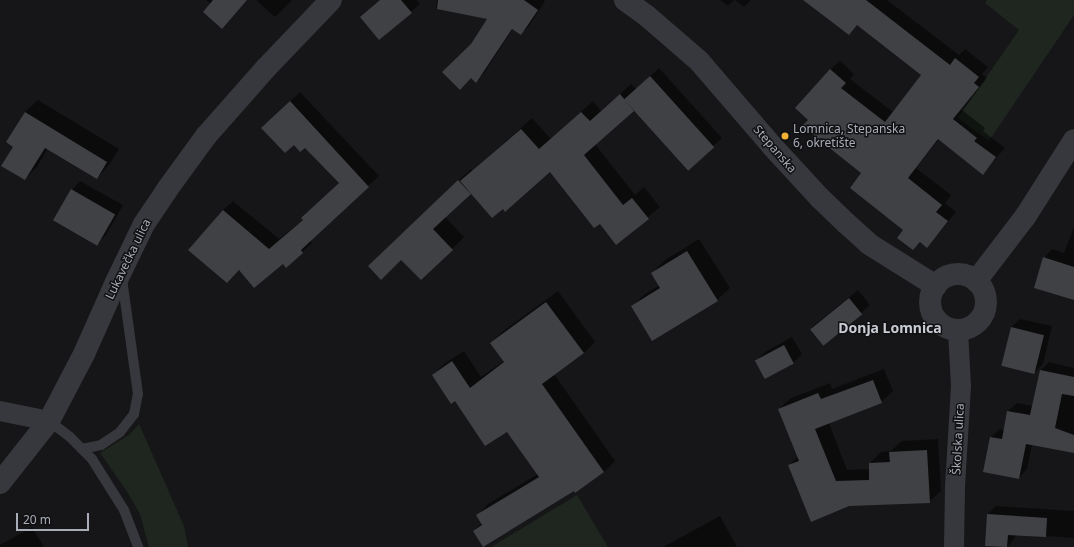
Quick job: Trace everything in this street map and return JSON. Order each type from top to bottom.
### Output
[{"type":"street","name":"Lukavečka ulica","points":[[0,483],[49,421],[84,354],[144,224],[206,136],[266,68],[331,0]]},
{"type":"street","name":"Stepanska","points":[[625,0],[647,16],[698,61],[772,146],[820,198],[846,223],[875,248],[936,286]]},
{"type":"street","points":[[976,281],[1025,217],[1074,140]]},
{"type":"street","points":[[959,274],[976,281],[982,287],[986,296],[986,306],[983,316],[977,324],[958,330],[948,328],[940,323],[933,315],[930,305],[931,295],[936,286],[950,276],[959,274]]},
{"type":"street","name":"Školska ulica","points":[[954,547],[955,487],[961,386],[958,330]]},
{"type":"street","points":[[0,411],[49,421]]},
{"type":"lane","points":[[82,449],[101,445],[120,432],[134,414],[138,394],[121,272]]},
{"type":"lane","points":[[49,421],[70,436],[92,459],[113,490],[124,510],[138,547]]},
{"type":"shaded area","points":[[987,0],[1074,0],[1074,15],[989,141],[958,118],[1019,30],[985,3]]},
{"type":"shaded area","points":[[139,424],[184,526],[188,547],[149,547],[140,514],[126,490],[100,453],[129,435]]},
{"type":"shaded area","points":[[577,495],[608,547],[491,547]]},
{"type":"building","points":[[213,0],[247,0],[222,29],[203,12]]},
{"type":"building","points":[[380,0],[401,0],[412,13],[379,40],[360,17]]},
{"type":"building","points":[[438,0],[524,0],[538,10],[521,35],[512,29],[476,83],[471,78],[460,90],[442,72],[471,44],[487,19],[437,9]]},
{"type":"building","points":[[803,0],[866,0],[950,65],[955,58],[979,77],[974,83],[979,87],[953,119],[977,138],[974,141],[996,157],[983,175],[938,139],[908,178],[942,205],[936,212],[948,221],[927,248],[920,242],[913,250],[897,238],[903,230],[850,188],[861,173],[802,126],[808,120],[795,108],[830,69],[846,83],[841,88],[885,122],[921,75],[857,25],[849,35]]},
{"type":"building","points":[[650,76],[714,147],[688,171],[624,99]]},
{"type":"building","points":[[620,94],[634,111],[584,155],[623,205],[632,198],[649,219],[616,245],[600,224],[594,228],[550,172],[505,212],[503,209],[492,218],[460,181],[521,129],[539,149],[581,112],[590,121]]},
{"type":"building","points":[[290,101],[369,187],[301,250],[303,253],[286,268],[283,264],[254,288],[239,270],[227,283],[188,250],[223,210],[269,249],[303,220],[301,218],[339,183],[305,148],[300,152],[294,145],[285,153],[261,128]]},
{"type":"building","points":[[25,112],[107,162],[97,179],[45,148],[25,180],[1,166],[13,147],[6,142]]},
{"type":"building","points":[[458,180],[471,194],[433,229],[453,250],[421,280],[401,260],[381,280],[368,266]]},
{"type":"building","points":[[71,189],[115,214],[97,246],[53,220]]},
{"type":"building","points":[[687,251],[718,301],[652,341],[631,306],[660,288],[651,273]]},
{"type":"building","points":[[1043,257],[1074,267],[1074,300],[1034,288]]},
{"type":"building","points":[[849,298],[862,314],[823,346],[810,329]]},
{"type":"building","points":[[546,302],[584,353],[542,384],[604,472],[575,493],[574,491],[483,547],[473,531],[482,525],[476,515],[539,477],[507,432],[485,446],[455,401],[451,404],[432,375],[452,361],[470,388],[504,362],[490,343]]},
{"type":"building","points":[[1011,327],[1044,335],[1034,374],[1001,366]]},
{"type":"building","points":[[784,345],[794,364],[765,379],[755,360]]},
{"type":"building","points":[[1040,370],[1074,377],[1074,396],[1062,394],[1055,428],[1074,435],[1074,453],[1026,444],[1019,479],[983,472],[990,437],[1002,439],[1007,411],[1030,415]]},
{"type":"building","points":[[873,380],[882,403],[815,429],[836,481],[869,480],[869,463],[890,462],[889,452],[927,450],[930,503],[849,506],[811,522],[788,465],[799,461],[778,409],[818,393],[821,399]]},
{"type":"building","points":[[987,514],[1047,518],[1046,537],[1008,535],[1007,547],[985,546]]},
{"type":"place","name":"Lomnica, Stepanska 6, okretište","points":[[785,136]]},
{"type":"district","name":"Donja Lomnica","points":[[890,328]]}]
